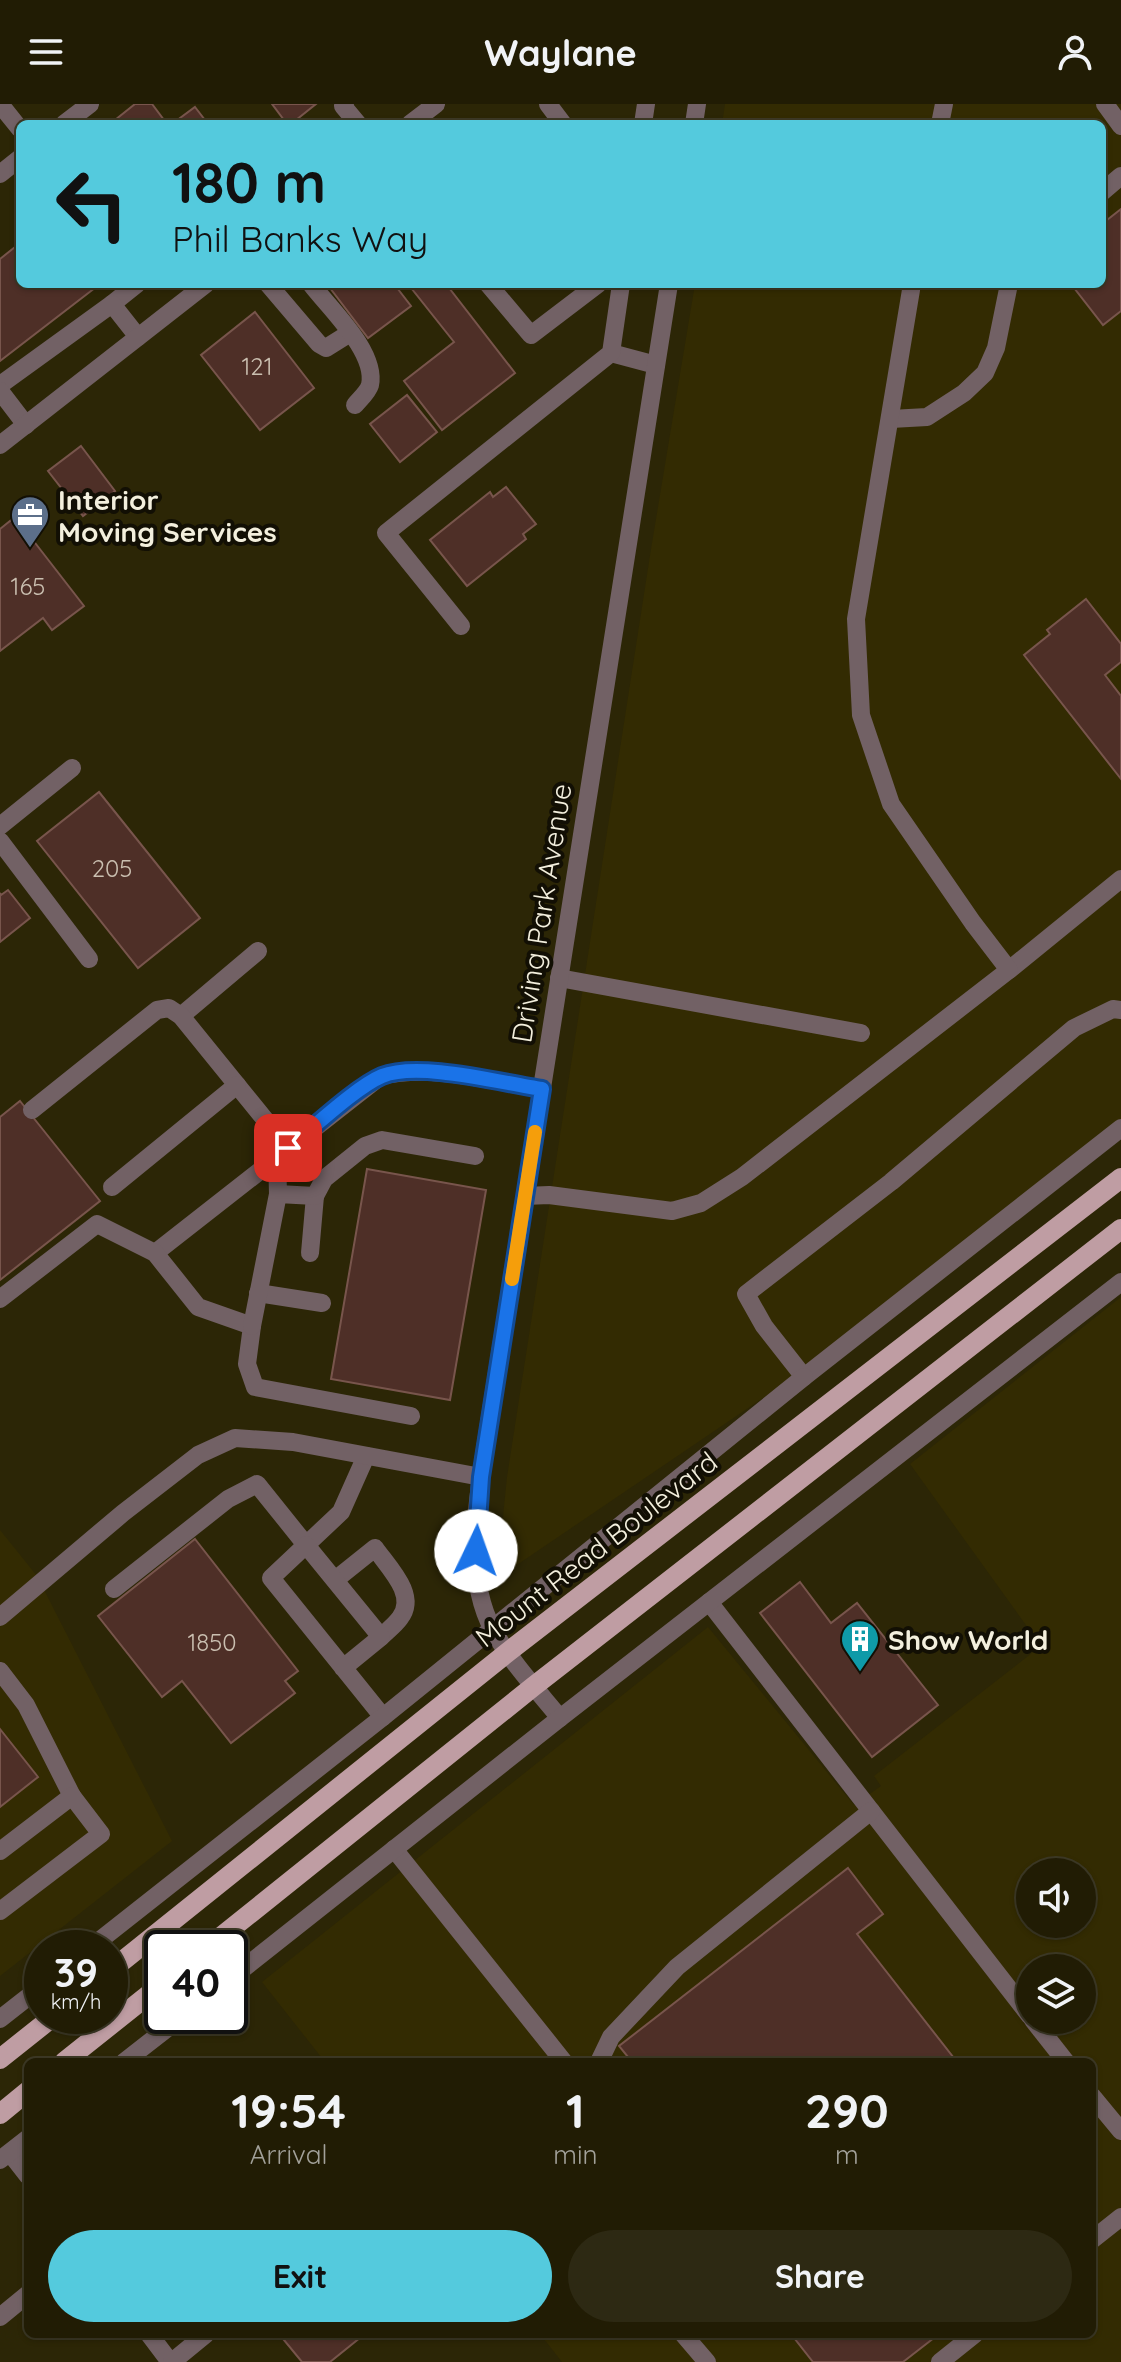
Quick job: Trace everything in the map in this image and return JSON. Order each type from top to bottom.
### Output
[{"type":"main road","name":"Mount Read Boulevard","points":[[128,1957],[508,1652],[1121,1178]]},
{"type":"main road","points":[[229,1930],[534,1686],[1121,1229]]},
{"type":"main road","points":[[69,2058],[144,1998]]},
{"type":"main road","points":[[0,2059],[31,2034]]},
{"type":"main road","points":[[0,2114],[24,2094]]},
{"type":"street","points":[[0,104],[16,124]]},
{"type":"street","points":[[69,120],[90,104]]},
{"type":"street","points":[[345,104],[343,106],[355,120]]},
{"type":"street","points":[[415,120],[436,104]]},
{"type":"street","points":[[1105,104],[1121,126]]},
{"type":"street","points":[[0,174],[16,161]]},
{"type":"street","points":[[26,425],[0,388],[132,288]]},
{"type":"street","points":[[0,445],[201,288]]},
{"type":"street","points":[[271,288],[319,344],[326,348],[335,345],[350,333]]},
{"type":"street","points":[[314,288],[366,354],[371,370],[369,388],[355,405]]},
{"type":"street","points":[[491,288],[531,335],[593,288]]},
{"type":"street","points":[[461,626],[386,533],[611,353],[620,288]]},
{"type":"street","name":"Driving Park Avenue","points":[[560,1718],[492,1628],[479,1592],[476,1533],[481,1477],[668,288]]},
{"type":"street","points":[[911,288],[856,619],[861,715],[891,804],[1009,970]]},
{"type":"street","points":[[891,419],[927,417],[964,393],[985,373],[996,348],[1008,288]]},
{"type":"street","points":[[112,304],[138,337]]},
{"type":"street","points":[[611,353],[656,365]]},
{"type":"street","points":[[0,826],[72,768]]},
{"type":"street","points":[[0,841],[89,959]]},
{"type":"street","points":[[525,1196],[549,1195],[672,1211],[701,1203],[742,1177],[1121,879]]},
{"type":"street","points":[[181,1016],[258,951]]},
{"type":"street","points":[[559,978],[861,1033]]},
{"type":"street","points":[[32,1110],[157,1010],[169,1008],[181,1016],[237,1085],[283,1152],[247,1364],[255,1387],[411,1416]]},
{"type":"street","points":[[797,1383],[746,1294],[891,1182],[1074,1028],[1113,1009],[1121,1010]]},
{"type":"street","points":[[155,1253],[381,1076],[402,1071],[430,1072],[542,1089]]},
{"type":"street","points":[[112,1187],[237,1085]]},
{"type":"street","name":"Mount Read Boulevard","points":[[113,1930],[1121,1128]]},
{"type":"street","points":[[310,1253],[315,1196],[324,1179],[365,1146],[382,1140],[475,1156]]},
{"type":"street","points":[[278,1194],[315,1196]]},
{"type":"street","points":[[0,1299],[97,1224],[155,1253],[198,1307],[252,1326]]},
{"type":"street","points":[[248,1965],[1121,1282]]},
{"type":"street","points":[[258,1293],[322,1303]]},
{"type":"street","points":[[0,1617],[123,1513],[198,1455],[235,1438],[293,1442],[481,1477]]},
{"type":"street","points":[[366,1456],[341,1512],[271,1578],[383,1717]]},
{"type":"street","points":[[114,1589],[228,1499],[257,1484],[381,1637]]},
{"type":"street","points":[[335,1580],[375,1548],[405,1592],[406,1605],[401,1617],[343,1668]]},
{"type":"street","points":[[709,1602],[1016,1997]]},
{"type":"street","points":[[0,1671],[26,1705],[72,1796],[101,1834],[0,1911]]},
{"type":"street","points":[[0,1851],[72,1796]]},
{"type":"street","points":[[601,2058],[611,2037],[677,1967],[871,1811]]},
{"type":"street","points":[[394,1849],[561,2058]]},
{"type":"street","points":[[0,2019],[24,2000]]},
{"type":"street","points":[[129,2058],[160,2034]]},
{"type":"street","points":[[1044,2034],[1063,2058]]},
{"type":"street","points":[[1096,2101],[1121,2131]]},
{"type":"street","points":[[24,2141],[5,2156],[24,2173]]},
{"type":"street","points":[[1096,2237],[1121,2217]]},
{"type":"street","points":[[0,2317],[24,2297]]},
{"type":"street","points":[[152,2338],[171,2362],[201,2338]]},
{"type":"street","points":[[686,2338],[707,2362]]},
{"type":"street","points":[[940,2362],[970,2338]]},
{"type":"shaded area","points":[[725,104],[1121,104],[1121,1135],[931,1284],[508,1571],[500,1546],[507,1477],[694,288],[1106,288],[1106,120],[723,120]]},
{"type":"shaded area","points":[[1121,1297],[1121,2362],[562,2362],[543,2338],[1096,2338],[1096,2058],[322,2058],[262,1982],[708,1627],[854,1805],[881,1786],[874,1776],[1041,1646],[910,1464]]},
{"type":"shaded area","points":[[0,1530],[37,1576],[172,1841],[59,1930],[24,1930],[24,1957],[0,1976]]},
{"type":"building","points":[[135,104],[152,104],[164,120],[115,120]]},
{"type":"building","points":[[272,104],[316,104],[296,120],[284,120]]},
{"type":"building","points":[[195,107],[205,120],[177,120]]},
{"type":"building","points":[[1121,209],[1121,311],[1103,325],[1074,288],[1106,288],[1106,221]]},
{"type":"building","points":[[16,246],[16,288],[95,288],[0,361],[0,259]]},
{"type":"building","points":[[330,288],[397,288],[411,306],[368,338]]},
{"type":"building","points":[[411,288],[449,288],[515,373],[442,430],[404,381],[454,342]]},
{"type":"building","points":[[255,312],[314,388],[260,430],[201,355]]},
{"type":"building","points":[[407,395],[437,432],[400,462],[370,424]]},
{"type":"building","points":[[81,446],[115,491],[83,516],[48,471]]},
{"type":"building","points":[[506,487],[536,524],[523,534],[526,539],[467,586],[430,540],[490,492],[493,497]]},
{"type":"building","points":[[15,517],[84,606],[52,630],[43,618],[0,651],[0,529]]},
{"type":"building","points":[[1086,599],[1121,644],[1121,662],[1105,675],[1121,696],[1121,779],[1024,655],[1050,634],[1047,630]]},
{"type":"building","points":[[99,792],[200,918],[138,968],[37,841]]},
{"type":"building","points":[[8,890],[30,918],[0,942],[0,893]]},
{"type":"building","points":[[20,1101],[100,1201],[0,1280],[0,1117]]},
{"type":"building","points":[[367,1169],[486,1190],[450,1400],[331,1379]]},
{"type":"building","points":[[195,1539],[298,1671],[285,1681],[295,1693],[231,1743],[182,1681],[162,1697],[98,1616]]},
{"type":"building","name":"Show World","points":[[800,1582],[831,1623],[857,1603],[938,1705],[872,1757],[760,1613]]},
{"type":"building","points":[[0,1729],[38,1777],[0,1807]]},
{"type":"building","points":[[848,1868],[883,1914],[857,1934],[954,2058],[629,2058],[619,2046]]},
{"type":"building","points":[[282,2338],[360,2338],[330,2362],[302,2362]]},
{"type":"building","points":[[794,2338],[934,2338],[903,2362],[813,2362]]},
{"type":"slow traffic","points":[[512,1279],[535,1132]]},
{"type":"place","name":"Interior Moving Services","points":[[30,549]]},
{"type":"place","name":"Show World","points":[[860,1673]]},
{"type":"route","points":[[288,1148],[381,1076],[402,1071],[430,1072],[542,1089],[481,1477],[476,1551]]}]
